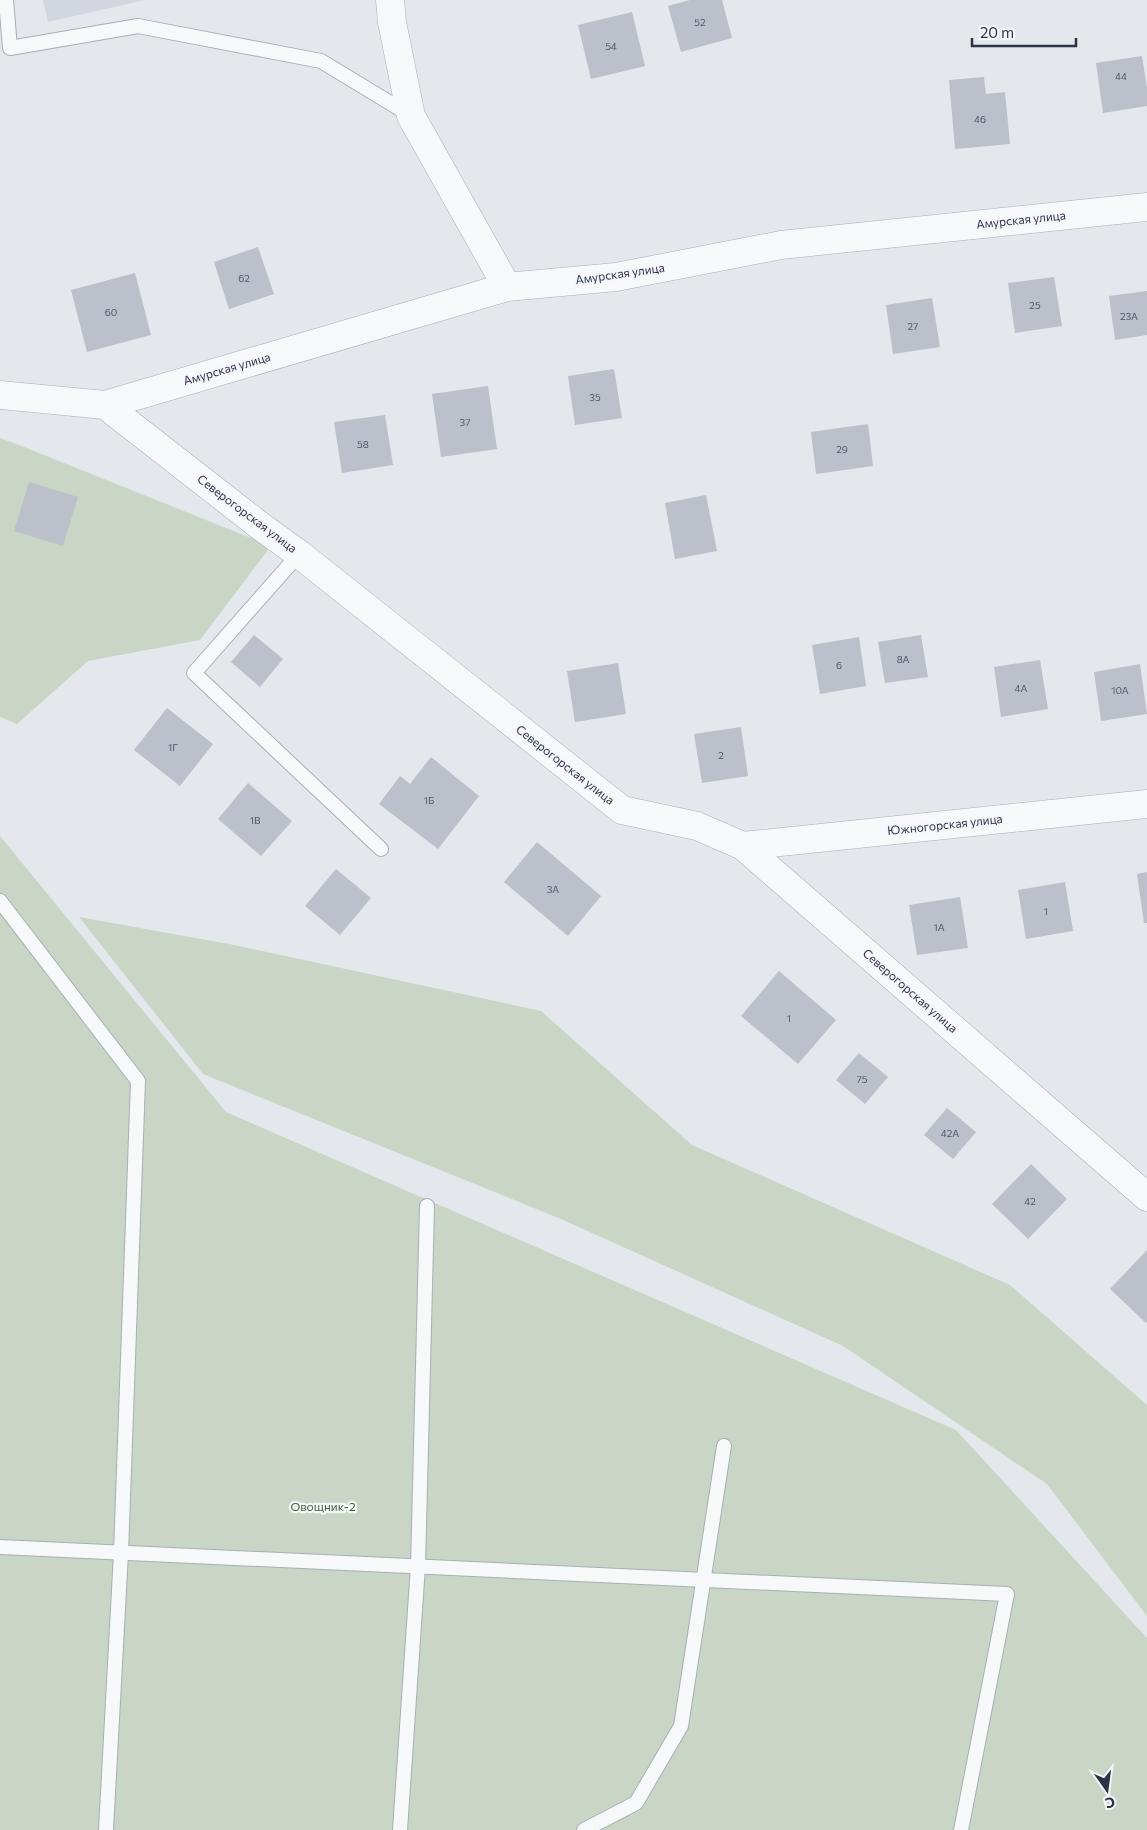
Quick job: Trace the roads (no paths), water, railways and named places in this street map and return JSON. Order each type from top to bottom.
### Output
[{"type":"street","points":[[390,0],[392,22],[411,116],[507,287]]},
{"type":"street","name":"Амурская улица","points":[[106,405],[507,287],[616,277],[781,245],[1147,207]]},
{"type":"street","points":[[0,395],[106,405]]},
{"type":"street","name":"Северогорская улица","points":[[106,405],[299,554],[622,810],[698,826],[743,846],[1147,1197]]},
{"type":"street","name":"Южногорская улица","points":[[743,846],[1147,804]]},
{"type":"lane","points":[[6,0],[10,48],[138,26],[321,61],[411,116]]},
{"type":"lane","points":[[299,554],[194,673],[381,849]]},
{"type":"lane","points":[[0,901],[138,1081],[121,1552],[106,1830]]},
{"type":"lane","points":[[400,1830],[418,1566],[427,1206]]},
{"type":"lane","points":[[584,1830],[636,1803],[681,1726],[724,1446]]},
{"type":"lane","points":[[0,1547],[1007,1594],[961,1830]]},
{"type":"park label","name":"Овощник-2","points":[[323,1507]]}]
